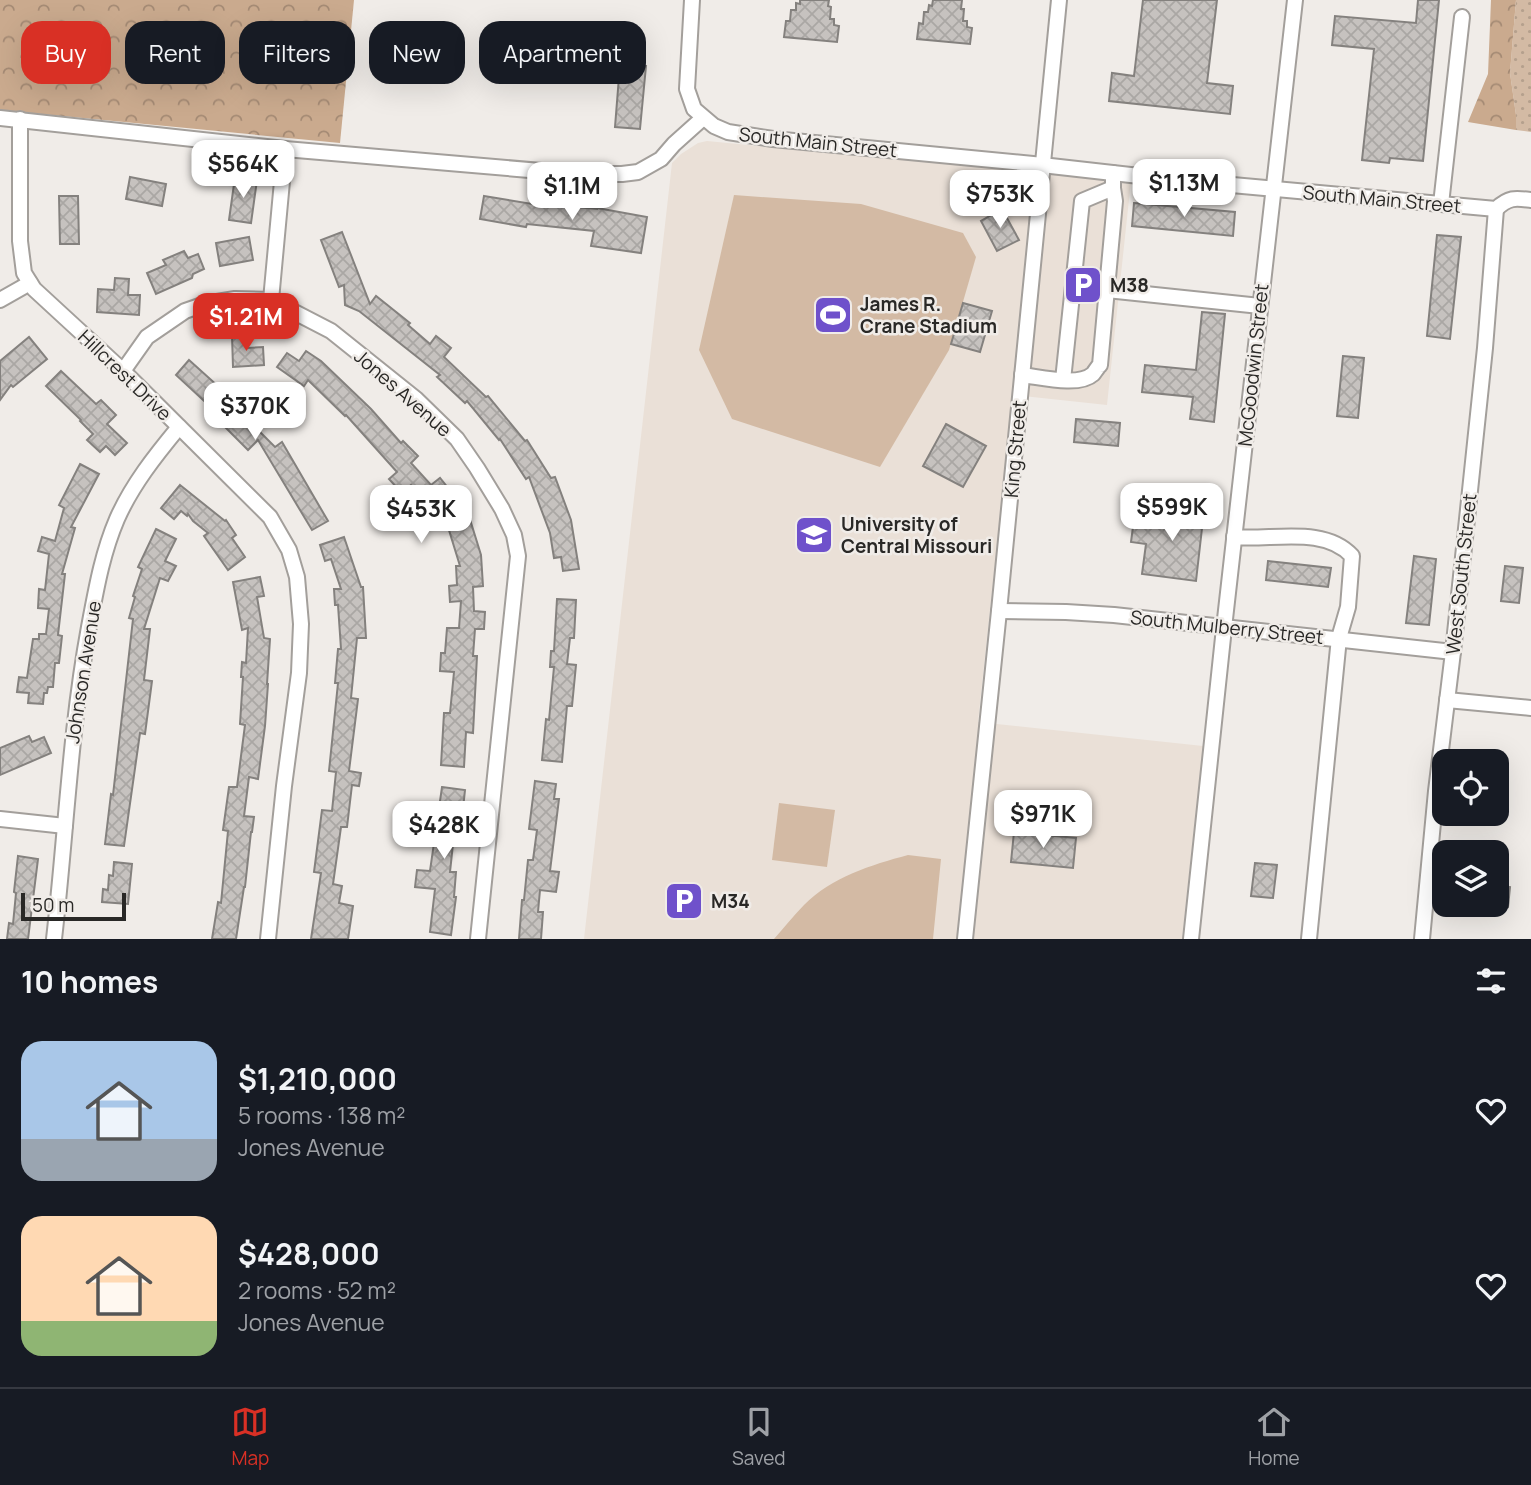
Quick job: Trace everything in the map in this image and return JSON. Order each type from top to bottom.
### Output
[{"type":"street","points":[[0,118],[285,149],[576,174],[638,172],[661,159],[703,118],[694,109],[687,89],[692,0]]},
{"type":"street","name":"King Street","points":[[965,939],[1059,0]]},
{"type":"street","name":"McGoodwin Street","points":[[1191,939],[1295,0]]},
{"type":"street","points":[[1441,204],[1462,17]]},
{"type":"street","name":"South Main Street","points":[[703,118],[728,132],[774,139],[1043,165],[1113,180],[1273,189],[1496,209],[1512,198],[1531,200]]},
{"type":"street","name":"Hillcrest Drive","points":[[20,119],[20,241],[24,273],[30,283],[270,517],[289,550],[297,577],[301,624],[299,673],[268,939]]},
{"type":"street","points":[[271,300],[285,149]]},
{"type":"street","points":[[1022,375],[1063,380],[1072,381],[1094,374],[1100,365],[1115,201],[1113,180],[1082,201],[1063,380]]},
{"type":"street","name":"West South Street","points":[[1422,939],[1485,348],[1496,209]]},
{"type":"street","points":[[0,300],[30,283]]},
{"type":"street","points":[[1107,290],[1260,306]]},
{"type":"street","name":"Jones Avenue","points":[[123,371],[148,337],[185,311],[205,304],[235,299],[271,300],[331,331],[416,399],[457,439],[502,509],[514,535],[518,556],[478,939]]},
{"type":"street","name":"Johnson Avenue","points":[[54,939],[72,737],[83,657],[99,576],[118,517],[147,465],[179,427]]},
{"type":"street","points":[[1234,537],[1306,537],[1324,540],[1352,556],[1348,607],[1339,638],[1309,939]]},
{"type":"street","name":"South Mulberry Street","points":[[999,611],[1078,612],[1453,652]]},
{"type":"street","points":[[1447,700],[1531,708]]},
{"type":"street","points":[[0,819],[65,826]]},
{"type":"shaded area","points":[[1516,0],[1531,0],[1531,132],[1516,130],[1510,73]]},
{"type":"shaded area","name":"University of Central Missouri","points":[[707,141],[1131,181],[1107,405],[1013,395],[978,722],[1203,746],[1182,939],[584,939],[672,163],[698,143]]},
{"type":"shaded area","name":"James R. Crane Stadium","points":[[734,195],[861,204],[963,233],[976,257],[949,350],[880,467],[732,419],[699,350]]},
{"type":"shaded area","points":[[779,803],[835,810],[827,867],[772,860]]},
{"type":"shaded area","points":[[908,855],[941,859],[933,939],[774,939],[804,905],[827,887],[866,868]]},
{"type":"green space","points":[[0,0],[354,0],[352,21],[239,21],[239,84],[346,84],[340,143],[0,110]]},
{"type":"green space","points":[[1491,0],[1516,0],[1510,73],[1516,130],[1468,122],[1488,74]]},
{"type":"building","points":[[800,0],[829,0],[830,19],[834,19],[834,25],[839,26],[837,42],[784,37],[786,21],[790,21],[791,10],[796,10],[796,3],[800,4]]},
{"type":"building","points":[[933,0],[962,0],[963,21],[967,21],[967,27],[972,28],[970,44],[917,39],[919,23],[923,24],[924,12],[928,12]]},
{"type":"building","points":[[1143,0],[1217,0],[1207,83],[1233,86],[1230,114],[1109,101],[1112,73],[1134,76]]},
{"type":"building","points":[[1418,0],[1439,0],[1423,161],[1390,158],[1389,163],[1362,160],[1374,49],[1332,45],[1335,16],[1416,23]]},
{"type":"building","points":[[618,84],[644,84],[640,129],[615,127]]},
{"type":"building","points":[[130,177],[166,184],[162,206],[126,199]]},
{"type":"building","points":[[235,177],[257,180],[251,223],[229,220]]},
{"type":"building","points":[[59,196],[78,196],[79,244],[60,244]]},
{"type":"building","points":[[484,196],[544,206],[597,208],[647,217],[641,253],[591,246],[594,231],[527,224],[526,227],[480,219]]},
{"type":"building","points":[[1134,203],[1235,212],[1233,236],[1132,226]]},
{"type":"building","points":[[1002,209],[1019,240],[997,251],[981,221]]},
{"type":"building","points":[[342,232],[370,304],[376,296],[410,323],[408,325],[430,344],[436,336],[451,348],[444,357],[488,396],[525,441],[527,440],[551,478],[555,477],[571,520],[579,569],[563,571],[561,557],[554,558],[550,533],[529,477],[526,479],[500,439],[467,401],[465,403],[437,377],[440,375],[359,311],[345,305],[344,285],[339,287],[321,240]]},
{"type":"building","points":[[1437,235],[1461,237],[1450,339],[1427,336]]},
{"type":"building","points":[[249,237],[253,260],[220,266],[216,243]]},
{"type":"building","points":[[184,251],[188,258],[198,254],[204,269],[193,274],[192,278],[156,294],[147,273],[166,265],[163,260]]},
{"type":"building","points":[[115,278],[129,279],[128,295],[140,295],[139,315],[97,312],[98,289],[114,290]]},
{"type":"building","points":[[963,303],[992,311],[980,352],[951,344]]},
{"type":"building","points":[[1202,312],[1225,314],[1214,422],[1190,419],[1193,397],[1142,392],[1145,365],[1196,370]]},
{"type":"building","points":[[232,336],[247,336],[247,348],[263,347],[264,365],[233,367]]},
{"type":"building","points":[[29,337],[47,359],[13,387],[11,385],[0,400],[0,361]]},
{"type":"building","points":[[306,351],[321,361],[371,409],[401,443],[403,441],[418,456],[411,463],[431,485],[440,478],[468,513],[481,555],[483,586],[473,587],[474,611],[485,612],[484,629],[475,629],[473,656],[477,656],[473,733],[466,732],[464,767],[441,765],[444,713],[450,713],[454,672],[440,671],[441,653],[445,653],[447,628],[459,628],[461,601],[450,602],[449,586],[457,585],[456,566],[460,566],[444,514],[439,519],[411,485],[402,493],[389,479],[397,472],[346,415],[308,380],[304,386],[277,367],[287,353],[299,361]]},
{"type":"building","points":[[1343,356],[1364,358],[1358,418],[1337,416]]},
{"type":"building","points":[[189,360],[219,387],[217,389],[275,447],[282,442],[328,521],[312,530],[258,440],[248,450],[212,414],[215,411],[176,375]]},
{"type":"building","points":[[61,371],[96,404],[101,400],[116,415],[107,424],[127,443],[115,455],[106,446],[100,452],[87,440],[93,434],[46,386]]},
{"type":"building","points":[[1076,419],[1120,423],[1118,446],[1074,442]]},
{"type":"building","points":[[946,424],[986,446],[963,487],[923,466]]},
{"type":"building","points":[[80,464],[99,474],[71,527],[75,528],[62,574],[65,574],[58,635],[62,636],[59,663],[55,663],[53,687],[48,687],[47,693],[44,693],[43,704],[28,703],[29,693],[17,692],[19,677],[27,678],[33,639],[39,639],[39,634],[46,634],[49,609],[38,608],[39,589],[45,590],[49,554],[38,551],[42,537],[55,541],[64,508],[59,505]]},
{"type":"building","points":[[180,485],[226,520],[236,535],[232,538],[245,557],[228,570],[204,536],[208,533],[188,514],[187,516],[181,511],[174,519],[161,508]]},
{"type":"building","points":[[1179,499],[1205,502],[1196,581],[1142,574],[1146,544],[1131,542],[1134,519],[1177,523]]},
{"type":"building","points":[[156,529],[176,539],[165,561],[176,566],[168,581],[160,578],[144,629],[150,629],[144,680],[152,681],[145,734],[140,733],[124,846],[105,844],[133,619],[129,618],[142,569],[138,567]]},
{"type":"building","points":[[344,537],[363,587],[366,638],[357,638],[351,698],[358,699],[349,771],[361,773],[359,786],[352,785],[347,827],[341,827],[333,884],[342,886],[339,903],[353,906],[348,939],[311,939],[321,873],[314,872],[322,810],[332,811],[336,772],[329,771],[338,683],[335,683],[338,649],[341,649],[338,605],[335,605],[334,589],[341,589],[331,559],[325,561],[320,545]]},
{"type":"building","points":[[1414,556],[1436,559],[1429,625],[1406,623]]},
{"type":"building","points":[[1268,561],[1331,568],[1328,587],[1266,580]]},
{"type":"building","points":[[1505,566],[1523,568],[1519,603],[1501,601]]},
{"type":"building","points":[[260,577],[264,596],[257,597],[264,638],[270,639],[268,684],[258,779],[249,777],[244,816],[254,817],[245,887],[236,939],[212,939],[218,902],[221,903],[228,831],[223,830],[229,787],[237,787],[245,725],[240,724],[241,677],[242,662],[246,663],[248,628],[242,630],[233,582]]},
{"type":"building","points":[[557,599],[576,600],[574,638],[570,638],[567,664],[576,665],[572,706],[567,706],[562,762],[542,760],[554,667],[550,667],[551,651],[554,651]]},
{"type":"building","points":[[29,736],[32,742],[44,737],[51,753],[0,775],[0,748]]},
{"type":"building","points":[[535,781],[556,784],[554,799],[559,799],[550,871],[559,872],[556,892],[540,890],[538,912],[543,912],[541,939],[519,939],[528,860],[533,860],[537,830],[529,829]]},
{"type":"building","points":[[442,787],[465,790],[460,836],[454,835],[450,872],[456,872],[451,935],[430,932],[435,889],[415,887],[417,870],[430,871]]},
{"type":"building","points":[[1014,832],[1076,838],[1073,868],[1011,862]]},
{"type":"building","points":[[18,856],[38,859],[28,939],[7,939],[9,923],[13,924]]},
{"type":"building","points":[[114,862],[132,864],[128,904],[102,902],[103,889],[108,890],[109,875],[113,876]]},
{"type":"building","points":[[1255,863],[1277,865],[1273,898],[1251,896]]},
{"type":"place","name":"M38","points":[[1083,285]]},
{"type":"place","name":"James R. Crane Stadium","points":[[833,315]]},
{"type":"place","name":"University of Central Missouri","points":[[814,535]]},
{"type":"place","name":"M34","points":[[684,901]]}]
